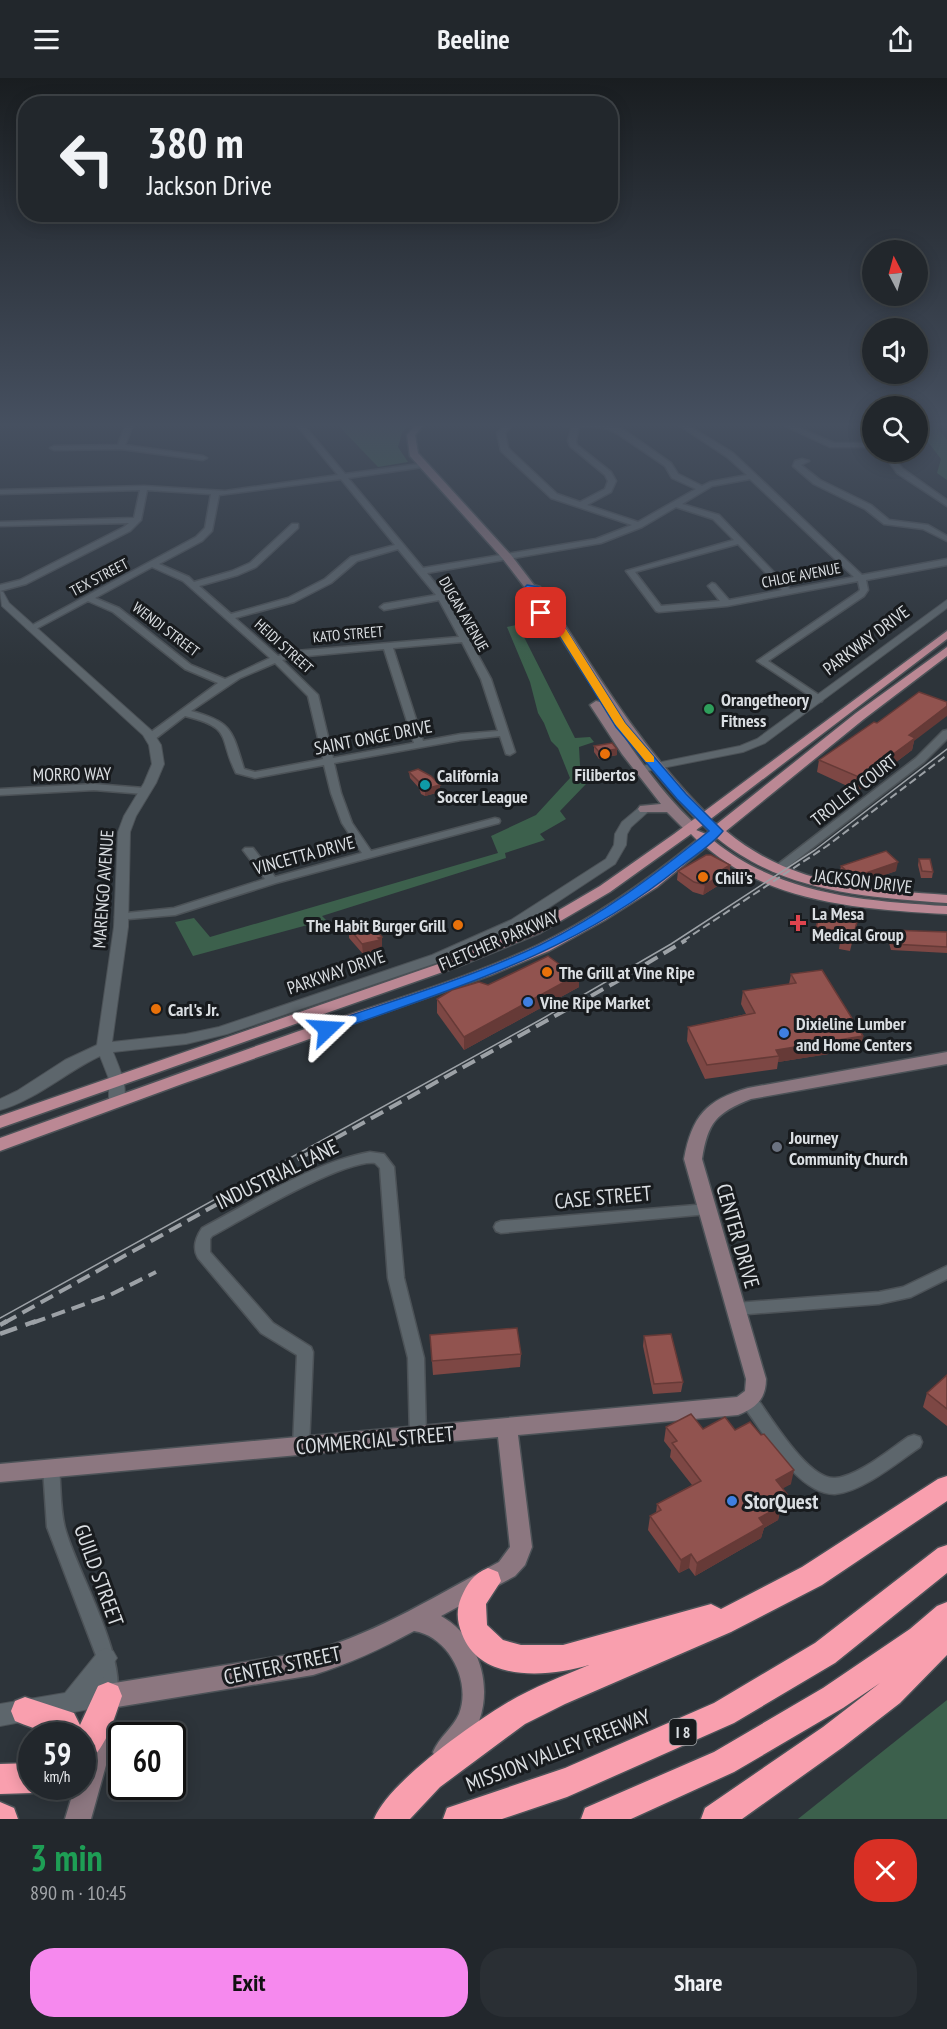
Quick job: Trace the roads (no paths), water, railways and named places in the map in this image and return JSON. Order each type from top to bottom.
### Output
[{"type":"highway","points":[[389,1819],[429,1776],[515,1714],[555,1694],[721,1623],[838,1560],[947,1487]]},
{"type":"highway","name":"MISSION VALLEY FREEWAY","points":[[458,1819],[567,1782],[724,1713],[825,1653],[947,1557]]},
{"type":"highway","points":[[488,1581],[480,1588],[472,1603],[472,1623],[478,1638],[513,1658],[539,1662],[563,1659],[717,1615],[767,1598]]},
{"type":"highway","name":"I 8","points":[[596,1819],[734,1756],[833,1698],[920,1639],[947,1615]]},
{"type":"highway","points":[[716,1819],[833,1737],[890,1693],[947,1635]]},
{"type":"highway","points":[[96,1726],[108,1696]]},
{"type":"highway","points":[[13,1713],[59,1722]]},
{"type":"highway","points":[[0,1779],[18,1778]]},
{"type":"highway","points":[[705,1819],[755,1792]]},
{"type":"main road","name":"JACKSON DRIVE","points":[[459,504],[507,556],[530,588],[536,589],[620,724],[681,797],[698,824],[704,841],[751,873],[803,893],[865,905],[947,910]]},
{"type":"main road","name":"JACKSON DRIVE","points":[[530,588],[527,590],[612,731],[672,808],[698,824],[717,831],[746,854],[810,883],[856,892],[947,899]]},
{"type":"main road","name":"FLETCHER PARKWAY","points":[[0,1122],[116,1079],[493,949],[569,912],[698,824],[947,634]]},
{"type":"main road","name":"FLETCHER PARKWAY","points":[[0,1145],[486,972],[544,948],[600,917],[651,884],[860,716],[947,650]]},
{"type":"main road","points":[[645,810],[658,790]]},
{"type":"main road","points":[[645,810],[672,808]]},
{"type":"main road","name":"CENTER DRIVE","points":[[750,1402],[756,1391],[756,1379],[693,1159],[696,1133],[707,1115],[722,1104],[748,1094],[947,1058]]},
{"type":"main road","name":"COMMERCIAL STREET","points":[[0,1473],[738,1406],[750,1402]]},
{"type":"main road","name":"CENTER STREET","points":[[108,1696],[313,1663],[337,1656],[373,1641],[507,1569],[517,1558],[521,1547],[507,1427]]},
{"type":"main road","points":[[413,1620],[435,1625],[452,1639],[463,1656],[474,1690],[470,1717],[429,1776]]},
{"type":"main road","points":[[78,1819],[105,1726],[108,1696]]},
{"type":"street","points":[[0,588],[23,582],[127,529],[137,520],[140,504]]},
{"type":"street","name":"TEX STREET","points":[[31,628],[206,534],[210,526],[213,504]]},
{"type":"street","name":"DUGAN AVENUE","points":[[367,504],[442,597],[486,679],[510,752]]},
{"type":"street","points":[[575,504],[639,525]]},
{"type":"street","points":[[422,571],[598,541],[639,525],[675,504]]},
{"type":"street","points":[[676,504],[716,517],[789,592]]},
{"type":"street","points":[[782,504],[860,578],[864,590],[762,661],[819,699]]},
{"type":"street","points":[[862,504],[885,521],[925,527],[947,539]]},
{"type":"street","points":[[0,524],[137,520]]},
{"type":"street","points":[[194,585],[253,565],[295,526]]},
{"type":"street","name":"CHLOE AVENUE","points":[[740,541],[630,571],[659,609],[727,603],[947,562]]},
{"type":"street","points":[[230,617],[291,600],[328,580],[354,559],[401,546]]},
{"type":"street","name":"HEIDI STREET","points":[[152,564],[177,573],[194,585],[275,657],[313,695],[327,762],[347,823],[369,856]]},
{"type":"street","points":[[712,586],[727,603]]},
{"type":"street","points":[[0,594],[5,603],[31,628],[150,737]]},
{"type":"street","points":[[384,607],[442,597]]},
{"type":"street","name":"WENDI STREET","points":[[88,598],[116,610],[188,667],[226,682]]},
{"type":"street","name":"PARKWAY DRIVE","points":[[642,769],[754,745],[947,603]]},
{"type":"street","name":"KATO STREET","points":[[150,737],[226,682],[275,657],[465,639]]},
{"type":"street","points":[[388,646],[420,745]]},
{"type":"street","name":"SAINT ONGE DRIVE","points":[[183,712],[206,718],[223,728],[227,732],[240,771],[255,775],[461,737],[505,733]]},
{"type":"street","name":"TROLLEY COURT","points":[[777,870],[920,760],[947,733]]},
{"type":"street","name":"MARENGO AVENUE","points":[[104,1048],[115,981],[121,917],[124,832],[158,764],[156,745],[150,737]]},
{"type":"street","name":"MORRO WAY","points":[[0,792],[94,787],[144,791]]},
{"type":"street","name":"PARKWAY DRIVE","points":[[0,1105],[22,1095],[70,1064],[104,1048],[186,1039],[222,1031],[469,945],[539,910],[611,861],[620,845],[621,834],[626,825],[645,810]]},
{"type":"street","name":"VINCETTA DRIVE","points":[[121,917],[175,911],[272,881],[495,821]]},
{"type":"street","points":[[249,850],[272,881]]},
{"type":"street","points":[[104,1048],[116,1079],[117,1102]]},
{"type":"street","points":[[116,1079],[134,1096]]},
{"type":"street","name":"INDUSTRIAL LANE","points":[[301,1447],[305,1352],[267,1328],[203,1254],[203,1238],[207,1232],[293,1186],[354,1160],[370,1157],[379,1158],[387,1167],[394,1252],[402,1306],[416,1358],[418,1436]]},
{"type":"street","name":"CASE STREET","points":[[501,1227],[708,1209]]},
{"type":"street","points":[[736,1309],[879,1298],[906,1293],[947,1272]]},
{"type":"street","points":[[750,1402],[805,1473],[817,1483],[835,1487],[854,1479],[914,1442]]},
{"type":"street","name":"GUILD STREET","points":[[51,1468],[56,1527],[106,1658],[108,1696]]},
{"type":"street","points":[[71,1703],[106,1658]]},
{"type":"street","name":"CENTER STREET","points":[[13,1713],[108,1696]]},
{"type":"tram line","points":[[0,1318],[540,1020],[671,944],[815,850],[947,749]]},
{"type":"railway","points":[[683,941],[827,846],[947,755]]},
{"type":"railway","points":[[4,1323],[616,982],[686,940]]},
{"type":"railway","points":[[32,1323],[110,1295],[156,1272]]},
{"type":"railway","points":[[0,1325],[7,1321]]},
{"type":"railway","points":[[0,1334],[36,1321]]},
{"type":"place","name":"Orangetheory Fitness","points":[[709,709]]},
{"type":"place","name":"Filibertos","points":[[605,754]]},
{"type":"place","name":"California Soccer League","points":[[425,785]]},
{"type":"place","name":"Chili's","points":[[703,877]]},
{"type":"place","name":"La Mesa Medical Group","points":[[798,923]]},
{"type":"place","name":"The Habit Burger Grill","points":[[458,925]]},
{"type":"place","name":"The Grill at Vine Ripe","points":[[547,972]]},
{"type":"place","name":"Vine Ripe Market","points":[[528,1002]]},
{"type":"place","name":"Carl's Jr.","points":[[156,1009]]},
{"type":"place","name":"Dixieline Lumber and Home Centers","points":[[784,1033]]},
{"type":"place","name":"Journey Community Church","points":[[777,1147]]},
{"type":"place","name":"StorQuest","points":[[732,1501]]}]
